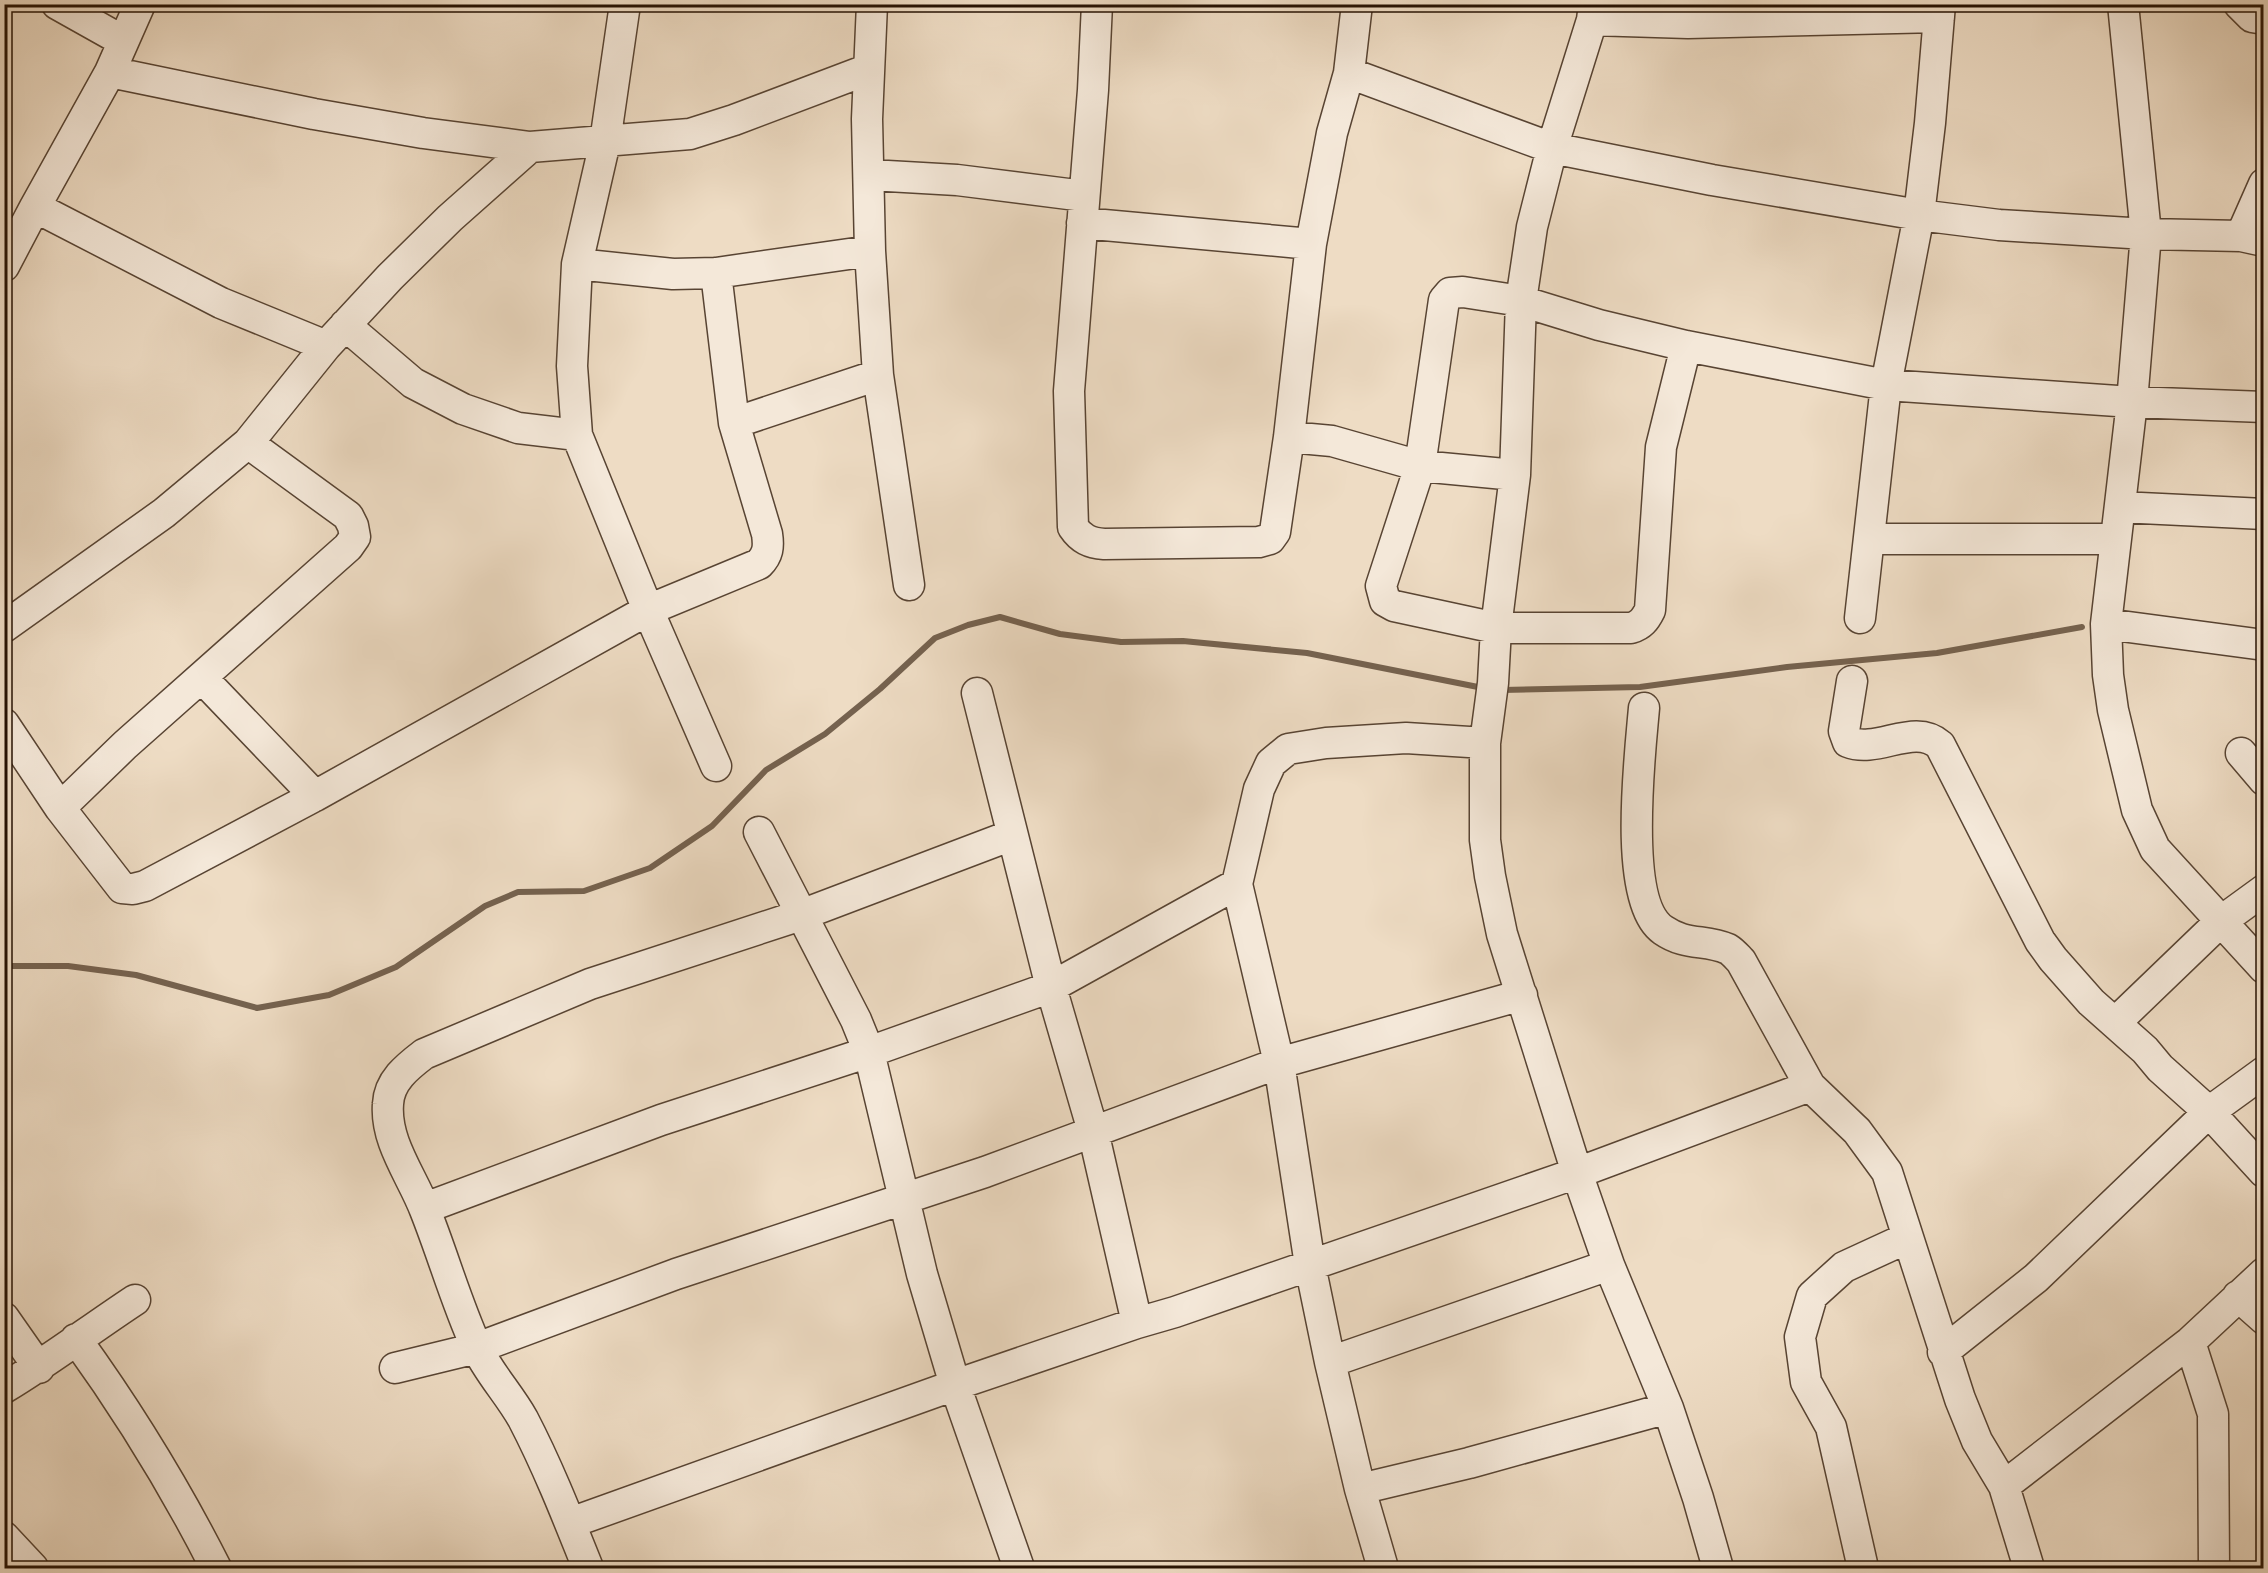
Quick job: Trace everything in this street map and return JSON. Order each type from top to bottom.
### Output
[{"type":"street","points":[[57,4],[123,41]]},
{"type":"street","points":[[4,266],[110,72],[140,4]]},
{"type":"street","points":[[625,4],[605,142],[577,264],[572,366],[577,435],[648,610],[716,766]]},
{"type":"street","points":[[872,4],[867,119],[870,251],[878,375],[909,585]]},
{"type":"street","points":[[1097,4],[1093,90],[1069,390],[1073,527],[1080,537],[1093,543],[1104,544],[1259,542],[1270,539],[1275,532],[1289,437],[1311,244],[1332,133],[1349,73],[1357,4]]},
{"type":"street","points":[[2123,4],[2146,234],[2132,402],[2106,624],[2108,675],[2113,710],[2137,810],[2156,849],[2264,968]]},
{"type":"street","points":[[2240,4],[2241,8],[2252,17],[2264,20]]},
{"type":"street","points":[[1718,1569],[1698,1498],[1668,1408],[1609,1265],[1577,1173],[1502,934],[1490,876],[1484,805],[1485,743],[1493,683],[1496,628],[1515,475],[1521,301],[1532,227],[1552,148],[1593,13],[1688,24],[1940,11],[1919,215],[1886,385],[1860,618]]},
{"type":"street","points":[[110,72],[423,133],[530,147],[690,134],[734,120],[869,69]]},
{"type":"street","points":[[1349,73],[1552,148],[1712,180],[1919,215],[1999,225],[2252,238],[2264,184]]},
{"type":"street","points":[[4,627],[164,513],[248,443],[336,336],[390,277],[450,218],[530,147]]},
{"type":"street","points":[[870,175],[957,180],[1083,209],[1311,244]]},
{"type":"street","points":[[35,207],[221,303],[336,336],[413,383],[463,409],[518,428],[577,435]]},
{"type":"street","points":[[577,264],[673,274],[716,273],[771,267],[870,251]]},
{"type":"street","points":[[4,724],[60,808],[122,888],[133,889],[145,886],[315,796],[648,610],[759,564],[765,558],[769,546],[734,423],[716,273]]},
{"type":"street","points":[[1686,346],[1661,447],[1650,610],[1646,619],[1638,626],[1630,628],[1496,628],[1394,606],[1385,601],[1381,586],[1420,466],[1446,296],[1450,293],[1463,292],[1521,301],[1599,325],[1686,346],[1886,385],[2132,402],[2264,407]]},
{"type":"street","points":[[734,423],[878,375]]},
{"type":"street","points":[[1289,437],[1332,441],[1420,466],[1515,475]]},
{"type":"street","points":[[60,808],[125,746],[348,547],[355,537],[348,516],[248,443]]},
{"type":"street","points":[[2120,507],[2264,514]]},
{"type":"street","points":[[1869,539],[2115,538]]},
{"type":"street","points":[[2106,624],[2264,645]]},
{"type":"street","points":[[202,678],[315,796]]},
{"type":"street","points":[[1852,681],[1844,731],[1848,742],[1859,746],[1920,736],[1931,737],[1940,745],[2040,941],[2053,959],[2091,1002],[2209,1112],[2264,1172]]},
{"type":"street","points":[[977,693],[1051,987],[1093,1131],[1137,1323]]},
{"type":"street","points":[[1644,708],[1636,800],[1638,850],[1644,899],[1651,915],[1660,928],[1673,936],[1687,942],[1729,950],[1742,961],[1810,1086],[1857,1131],[1887,1172],[1943,1352],[1977,1442],[2004,1486],[2029,1569]]},
{"type":"street","points":[[1383,1569],[1360,1489],[1330,1362],[1310,1265],[1279,1063],[1237,884],[1259,789],[1271,763],[1288,749],[1326,743],[1406,738],[1485,743]]},
{"type":"street","points":[[2241,753],[2264,780]]},
{"type":"street","points":[[759,832],[856,1020],[869,1052],[922,1274],[955,1385],[1019,1569]]},
{"type":"street","points":[[588,1569],[547,1467],[523,1420],[477,1348],[425,1208],[396,1149],[387,1103],[394,1083],[406,1067],[424,1054],[590,984],[801,915],[1012,835]]},
{"type":"street","points":[[425,1208],[661,1120],[869,1052],[1051,987],[1237,884]]},
{"type":"street","points":[[2115,1023],[2220,922],[2264,890]]},
{"type":"street","points":[[395,1368],[477,1348],[676,1274],[985,1172],[1279,1063],[1522,995]]},
{"type":"street","points":[[1943,1352],[2036,1278],[2209,1112],[2264,1072]]},
{"type":"street","points":[[570,1524],[955,1385],[1175,1312],[1577,1173],[1810,1086]]},
{"type":"street","points":[[1863,1569],[1831,1427],[1806,1383],[1800,1337],[1812,1296],[1844,1268],[1907,1238]]},
{"type":"street","points":[[1330,1362],[1609,1265]]},
{"type":"street","points":[[2004,1486],[2190,1342],[2264,1272]]},
{"type":"street","points":[[2238,1296],[2264,1319]]},
{"type":"street","points":[[4,1388],[39,1368],[76,1339],[135,1300]]},
{"type":"street","points":[[4,1318],[39,1368]]},
{"type":"street","points":[[76,1339],[119,1401],[199,1534],[216,1569]]},
{"type":"street","points":[[2190,1342],[2212,1414],[2214,1569]]},
{"type":"street","points":[[1360,1489],[1469,1463],[1668,1408]]},
{"type":"street","points":[[4,1537],[33,1569]]},
{"type":"waterway","points":[[4,966],[68,966],[136,975],[257,1008],[329,995],[396,967],[485,906],[518,892],[584,891],[650,868],[712,826],[766,770],[825,734],[880,689],[935,638],[968,625],[1000,617],[1060,634],[1121,642],[1183,641],[1307,653],[1483,688]]},
{"type":"waterway","points":[[1502,690],[1640,687],[1787,667],[1937,653],[2082,627]]}]
